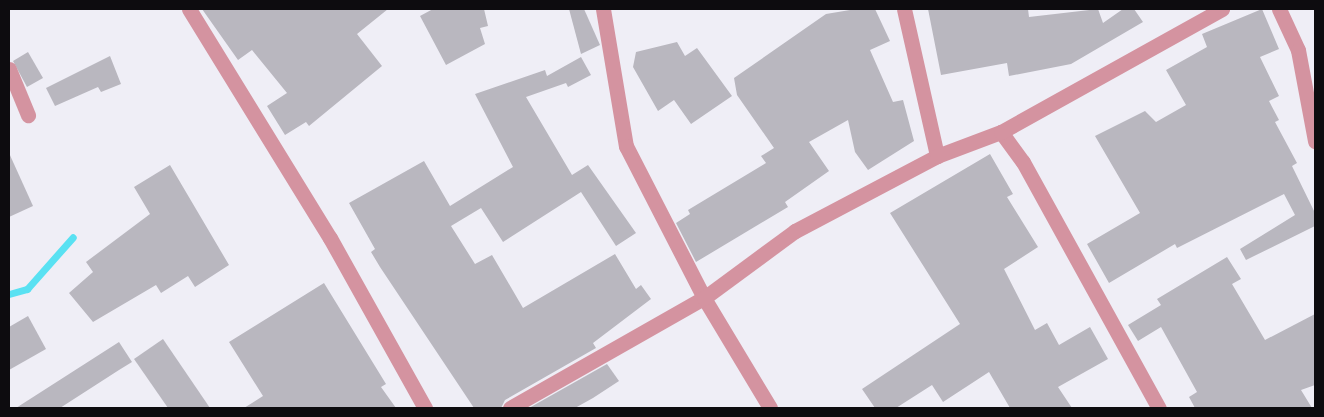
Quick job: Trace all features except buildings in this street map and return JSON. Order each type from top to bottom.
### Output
[{"type":"street","points":[[189,9],[257,126],[330,238],[426,408]]},
{"type":"street","points":[[603,9],[626,146],[704,298],[770,408]]},
{"type":"street","points":[[904,9],[936,156]]},
{"type":"street","points":[[510,408],[704,298],[795,231],[936,156],[1000,132],[1222,9]]},
{"type":"street","points":[[1279,9],[1298,50],[1315,141]]},
{"type":"street","points":[[9,69],[28,115]]},
{"type":"street","points":[[1000,132],[1023,162],[1159,408]]},
{"type":"waterway","points":[[9,294],[27,289],[73,237]]}]
